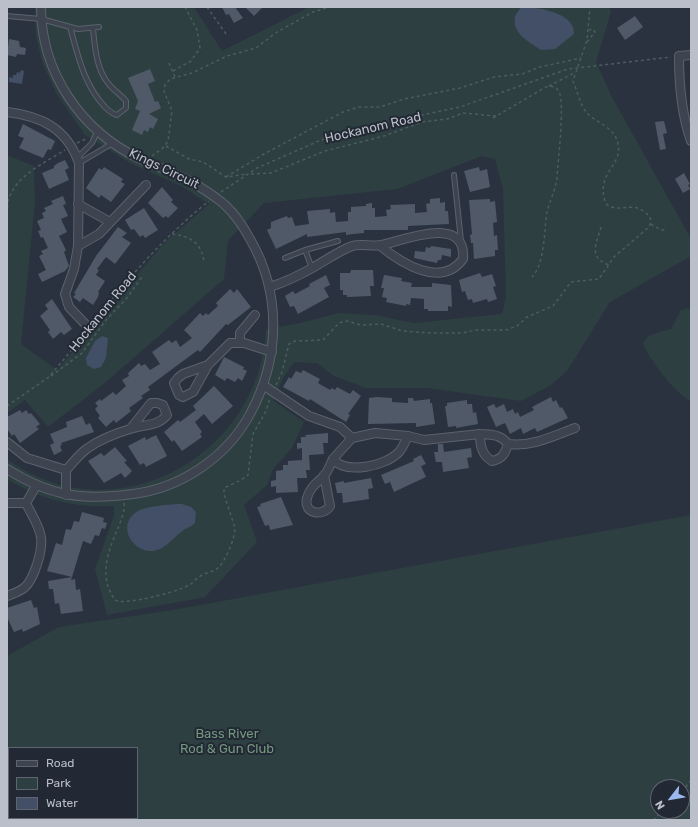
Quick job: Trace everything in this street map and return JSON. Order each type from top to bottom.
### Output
[{"type":"street","name":"Kings Circuit","points":[[7,469],[36,486],[51,492],[66,495],[93,497],[121,496],[164,488],[203,467],[223,449],[245,424],[257,401],[268,372],[272,352],[274,326],[270,287],[261,260],[243,226],[230,210],[190,180],[144,160],[113,143],[70,101],[55,74],[46,48],[41,18],[41,7]]},
{"type":"street","points":[[691,55],[679,56],[681,99],[684,120],[691,141]]},
{"type":"street","points":[[7,112],[23,114],[45,123],[62,134],[72,146],[78,161],[78,246],[74,269],[66,289],[66,299],[72,311],[89,328]]},
{"type":"street","points":[[78,246],[99,234],[146,185]]},
{"type":"street","points":[[78,204],[110,222]]},
{"type":"street","points":[[270,287],[296,277],[352,246],[364,244],[379,245],[420,234],[446,233],[454,236],[461,244],[464,252],[463,260],[451,271],[440,273],[424,271],[396,259],[379,245]]},
{"type":"street","points":[[240,343],[240,333],[255,315]]},
{"type":"street","points":[[208,365],[230,343],[240,343],[272,352]]},
{"type":"street","points":[[263,385],[309,416],[340,427],[352,438]]},
{"type":"street","points":[[66,495],[66,470],[89,446],[131,428]]},
{"type":"street","points":[[324,475],[333,459],[352,438],[375,433],[408,436],[424,440],[480,434],[495,435],[504,438],[508,444],[521,446],[534,443],[575,428]]},
{"type":"street","points":[[480,434],[480,446],[484,453],[492,461],[499,460],[502,457],[508,444]]},
{"type":"street","points":[[333,459],[337,464],[347,468],[361,468],[398,454],[408,436]]},
{"type":"street","points":[[7,442],[27,458],[66,470]]},
{"type":"street","points":[[26,503],[36,486]]},
{"type":"street","points":[[7,503],[26,503]]},
{"type":"street","points":[[7,596],[24,588],[28,583],[41,549],[41,536],[26,503]]},
{"type":"lane","points":[[7,16],[41,18],[70,27],[93,29],[99,27]]},
{"type":"lane","points":[[70,27],[87,82],[97,99],[111,113],[117,115],[126,108],[126,101],[109,85],[101,71],[96,53],[93,29]]},
{"type":"lane","points":[[78,161],[93,140],[98,130]]},
{"type":"lane","points":[[78,161],[113,143]]},
{"type":"lane","points":[[454,175],[461,244]]},
{"type":"lane","points":[[285,258],[306,250],[338,241]]},
{"type":"lane","points":[[306,250],[312,268]]},
{"type":"path","points":[[174,71],[191,61],[200,48],[200,38],[185,7]]},
{"type":"path","points":[[207,7],[226,34]]},
{"type":"path","points":[[144,160],[166,146],[170,131],[172,111],[164,91],[167,82],[175,77],[196,71],[227,56],[256,48],[277,32],[313,12],[330,7]]},
{"type":"path","points":[[590,7],[589,30],[586,44],[573,81],[587,112],[611,131],[618,142],[618,156],[603,184],[606,203],[612,207],[630,206],[641,209],[649,216],[651,224],[661,230],[667,230]]},
{"type":"path","points":[[586,44],[594,32],[593,30],[589,30]]},
{"type":"path","name":"Hockanom Road","points":[[7,406],[49,377],[124,282],[171,234],[214,197],[249,174],[284,155],[321,140],[352,130],[460,107],[568,69],[679,56]]},
{"type":"path","points":[[226,177],[264,154],[343,112],[359,107],[380,107],[404,99],[460,88],[494,77],[522,74],[540,67],[581,58]]},
{"type":"path","points":[[169,63],[174,71],[175,77]]},
{"type":"path","points":[[493,118],[575,72]]},
{"type":"path","points":[[532,277],[536,273],[540,259],[548,211],[557,177],[559,139],[562,127],[560,94],[557,89],[549,86]]},
{"type":"path","points":[[166,146],[189,160],[203,162],[226,177],[235,177],[271,172],[325,151],[384,136],[422,122],[447,119],[463,113],[496,116]]},
{"type":"path","points":[[7,214],[9,199],[16,186],[38,167],[86,138],[93,140]]},
{"type":"path","points":[[121,496],[124,505],[123,513],[106,560],[106,582],[115,600],[128,602],[188,586],[199,576],[214,570],[223,562],[235,533],[235,528],[224,494],[224,488],[241,480],[248,474],[254,434],[266,411],[272,392],[282,372],[289,344],[296,341],[323,340],[339,323],[351,321],[360,325],[381,324],[403,331],[430,333],[506,330],[517,326],[527,317],[554,306],[571,282],[599,279],[614,257],[647,230],[651,224]]},
{"type":"path","points":[[601,227],[595,245],[596,255],[601,261],[609,265]]},
{"type":"path","points":[[171,234],[189,238],[198,244],[202,251],[204,262]]},
{"type":"path","points":[[49,377],[82,353],[101,326],[126,299],[142,277]]},
{"type":"green space","points":[[35,7],[194,7],[222,51],[309,7],[609,7],[611,12],[596,62],[612,97],[691,239],[691,256],[610,302],[567,371],[551,385],[521,401],[427,388],[366,388],[334,376],[317,363],[294,362],[282,380],[274,401],[304,422],[292,448],[273,469],[267,485],[244,505],[257,542],[205,597],[107,615],[95,569],[114,515],[114,506],[86,506],[72,504],[32,492],[7,479],[7,459],[48,481],[91,490],[134,486],[174,471],[209,447],[238,414],[257,375],[266,329],[296,324],[339,313],[375,315],[414,323],[502,314],[506,297],[503,189],[495,159],[482,156],[397,189],[264,203],[228,241],[224,279],[106,382],[48,427],[25,400],[7,413],[7,155],[34,166],[35,202],[21,344],[57,370],[163,244],[209,204],[181,186],[132,164],[85,135],[56,93],[43,64],[36,37]]},
{"type":"green space","points":[[688,308],[691,310],[691,401],[679,392],[663,375],[645,348],[643,342],[650,335],[671,329],[681,310]]},
{"type":"green space","name":"Bass River Rod & Gun Club","points":[[691,515],[691,820],[7,820],[7,656],[59,627],[173,610]]},
{"type":"water","points":[[521,7],[536,8],[554,12],[562,16],[568,20],[573,27],[574,34],[555,49],[541,50],[526,40],[516,28],[515,16]]},
{"type":"water","points":[[21,70],[24,71],[22,84],[9,82],[9,77],[13,78],[13,75],[16,75],[17,72],[20,73]]},
{"type":"water","points":[[102,336],[108,338],[106,358],[101,367],[94,369],[87,365],[86,358],[95,341]]},
{"type":"water","points":[[182,504],[191,507],[196,512],[195,523],[181,532],[162,548],[152,551],[145,550],[134,543],[130,538],[127,531],[127,525],[135,513],[150,507]]},
{"type":"building","points":[[222,7],[235,7],[243,18],[234,23],[229,14],[226,15]]},
{"type":"building","points":[[245,7],[263,7],[254,16]]},
{"type":"building","points":[[635,16],[643,27],[625,40],[617,28]]},
{"type":"building","points":[[9,39],[19,41],[20,47],[26,48],[25,55],[17,54],[16,57],[7,55]]},
{"type":"building","points":[[150,69],[155,81],[148,84],[155,102],[158,101],[161,108],[149,114],[158,119],[153,129],[150,127],[148,132],[144,130],[142,135],[132,130],[140,111],[135,109],[138,101],[128,78]]},
{"type":"building","points":[[664,121],[667,133],[663,134],[666,149],[660,150],[655,122]]},
{"type":"building","points":[[23,124],[55,141],[51,150],[48,149],[43,158],[19,148],[24,138],[18,136]]},
{"type":"building","points":[[65,160],[69,168],[65,170],[69,180],[49,189],[42,173],[54,168],[54,166],[58,163]]},
{"type":"building","points":[[104,167],[123,179],[121,182],[125,184],[111,202],[101,195],[99,198],[86,188],[99,168],[102,170]]},
{"type":"building","points":[[479,167],[480,171],[487,169],[490,187],[470,192],[464,171]]},
{"type":"building","points":[[684,173],[690,184],[688,185],[690,189],[683,193],[675,179]]},
{"type":"building","points":[[162,187],[173,200],[171,202],[178,208],[168,218],[166,216],[163,218],[148,203]]},
{"type":"building","points":[[63,196],[66,204],[63,205],[68,216],[61,219],[67,232],[59,236],[66,250],[64,252],[69,266],[65,271],[42,282],[38,274],[46,270],[39,256],[43,254],[41,251],[48,248],[43,237],[41,238],[38,231],[41,230],[37,221],[44,218],[42,213],[46,211],[44,208],[53,204],[51,201]]},
{"type":"building","points":[[440,198],[440,203],[445,202],[445,211],[448,211],[449,224],[408,226],[408,230],[364,230],[364,233],[346,235],[346,232],[307,237],[307,234],[276,249],[267,230],[271,228],[271,222],[287,216],[288,218],[292,217],[295,226],[309,224],[307,211],[330,209],[330,213],[335,212],[336,222],[348,221],[348,212],[351,212],[351,207],[366,206],[366,204],[372,203],[372,208],[375,208],[375,217],[387,216],[386,210],[391,209],[390,205],[415,204],[415,213],[427,212],[426,204],[430,203],[430,199]]},
{"type":"building","points":[[490,199],[490,202],[495,201],[497,222],[493,223],[494,236],[497,235],[498,250],[495,250],[495,256],[474,259],[473,243],[471,243],[470,235],[472,234],[469,200]]},
{"type":"building","points":[[144,208],[158,230],[145,238],[143,235],[140,237],[134,229],[131,230],[125,220]]},
{"type":"building","points":[[118,227],[127,233],[122,237],[131,243],[115,264],[106,257],[97,269],[99,270],[96,275],[105,281],[98,292],[98,297],[93,305],[83,298],[80,302],[73,297],[76,294],[74,293],[96,256]]},
{"type":"building","points":[[431,246],[451,249],[451,257],[442,255],[441,260],[438,260],[437,263],[414,258],[415,251],[425,252],[426,247],[430,248]]},
{"type":"building","points":[[351,270],[373,270],[374,286],[370,286],[371,296],[347,297],[347,295],[343,295],[343,290],[340,290],[340,273],[350,273]]},
{"type":"building","points":[[480,273],[482,277],[492,274],[496,286],[493,287],[497,299],[488,302],[487,299],[473,303],[472,299],[468,300],[465,291],[462,292],[459,280]]},
{"type":"building","points":[[326,275],[330,285],[324,288],[329,297],[298,314],[294,306],[290,307],[285,296],[293,291],[295,294],[310,286],[309,284]]},
{"type":"building","points":[[384,275],[402,278],[401,281],[412,283],[411,287],[432,287],[432,283],[451,285],[452,307],[448,306],[448,311],[428,311],[428,309],[424,309],[424,299],[411,298],[410,305],[406,304],[406,306],[386,302],[387,298],[382,297],[384,288],[381,288]]},
{"type":"building","points":[[230,289],[234,293],[237,289],[251,307],[228,325],[226,324],[200,352],[198,350],[148,387],[150,390],[141,396],[143,398],[129,408],[131,411],[116,423],[114,420],[106,427],[98,418],[100,416],[95,409],[98,406],[95,403],[100,399],[101,401],[113,392],[116,395],[126,386],[122,380],[129,376],[128,373],[139,363],[141,366],[145,364],[150,370],[160,364],[152,352],[169,340],[172,343],[176,340],[180,347],[192,338],[184,330],[200,313],[203,316],[206,313],[208,315],[218,306],[216,303]]},
{"type":"building","points":[[52,299],[72,329],[64,335],[61,332],[53,339],[48,332],[50,330],[40,316],[48,309],[45,305]]},
{"type":"building","points":[[224,357],[244,367],[243,369],[247,371],[242,381],[238,378],[235,382],[227,378],[225,381],[215,375]]},
{"type":"building","points":[[303,370],[320,379],[318,383],[330,390],[332,388],[335,390],[337,387],[350,394],[353,390],[361,396],[348,414],[350,415],[346,422],[310,399],[309,401],[283,387],[289,377],[291,379],[296,371],[301,373]]},
{"type":"building","points":[[214,386],[233,406],[212,424],[204,414],[195,422],[202,432],[200,434],[202,437],[182,451],[174,440],[172,442],[164,432],[178,420],[180,422],[196,410],[193,406]]},
{"type":"building","points":[[551,397],[553,402],[556,400],[560,408],[562,407],[568,418],[537,432],[535,428],[523,434],[521,428],[510,434],[505,423],[496,427],[487,407],[494,404],[496,408],[504,404],[507,412],[513,409],[515,414],[518,412],[520,417],[534,410],[532,407]]},
{"type":"building","points":[[369,398],[392,398],[392,402],[408,403],[408,398],[413,398],[414,401],[430,399],[435,424],[416,427],[416,423],[368,424]]},
{"type":"building","points":[[467,400],[467,404],[472,404],[473,413],[476,412],[478,424],[456,428],[456,426],[448,427],[445,406],[447,406],[447,403]]},
{"type":"building","points":[[20,410],[22,413],[26,410],[29,414],[31,413],[40,424],[36,427],[39,429],[20,443],[14,434],[12,436],[7,429],[7,417]]},
{"type":"building","points":[[82,416],[86,425],[90,423],[94,432],[61,443],[62,445],[60,446],[62,451],[54,455],[50,445],[54,443],[50,434],[67,427],[66,422]]},
{"type":"building","points":[[328,433],[328,443],[323,443],[324,454],[309,455],[310,470],[306,470],[307,478],[297,478],[298,492],[276,493],[276,486],[271,487],[271,481],[276,480],[276,471],[283,470],[283,465],[288,465],[288,461],[302,460],[302,448],[297,449],[297,443],[301,443],[301,437],[306,437],[305,435]]},
{"type":"building","points":[[156,435],[167,456],[146,467],[144,463],[140,465],[128,446],[145,437],[146,440]]},
{"type":"building","points":[[438,444],[443,444],[444,452],[471,448],[472,457],[467,458],[469,468],[443,472],[442,462],[436,462],[434,452],[438,452]]},
{"type":"building","points":[[115,447],[127,461],[124,462],[132,471],[125,478],[121,473],[104,483],[88,461],[101,453],[104,456]]},
{"type":"building","points":[[421,455],[426,464],[421,466],[426,477],[394,492],[390,482],[385,484],[381,475],[414,461],[413,459]]},
{"type":"building","points":[[371,478],[373,488],[368,489],[369,499],[343,503],[342,493],[337,493],[335,483],[344,481],[344,483]]},
{"type":"building","points":[[281,497],[293,525],[270,530],[269,525],[265,526],[257,507],[261,506],[260,504]]},
{"type":"building","points":[[82,512],[104,518],[103,522],[107,523],[105,529],[102,528],[99,536],[95,535],[91,544],[83,541],[72,577],[47,571],[56,543],[62,545],[66,529],[71,530],[74,521],[79,522]]},
{"type":"building","points":[[72,577],[71,580],[75,579],[76,590],[80,589],[83,611],[61,614],[59,603],[55,604],[53,589],[49,589],[48,581]]},
{"type":"building","points":[[31,600],[34,608],[37,607],[40,624],[23,632],[22,629],[14,632],[7,617],[7,608]]}]
